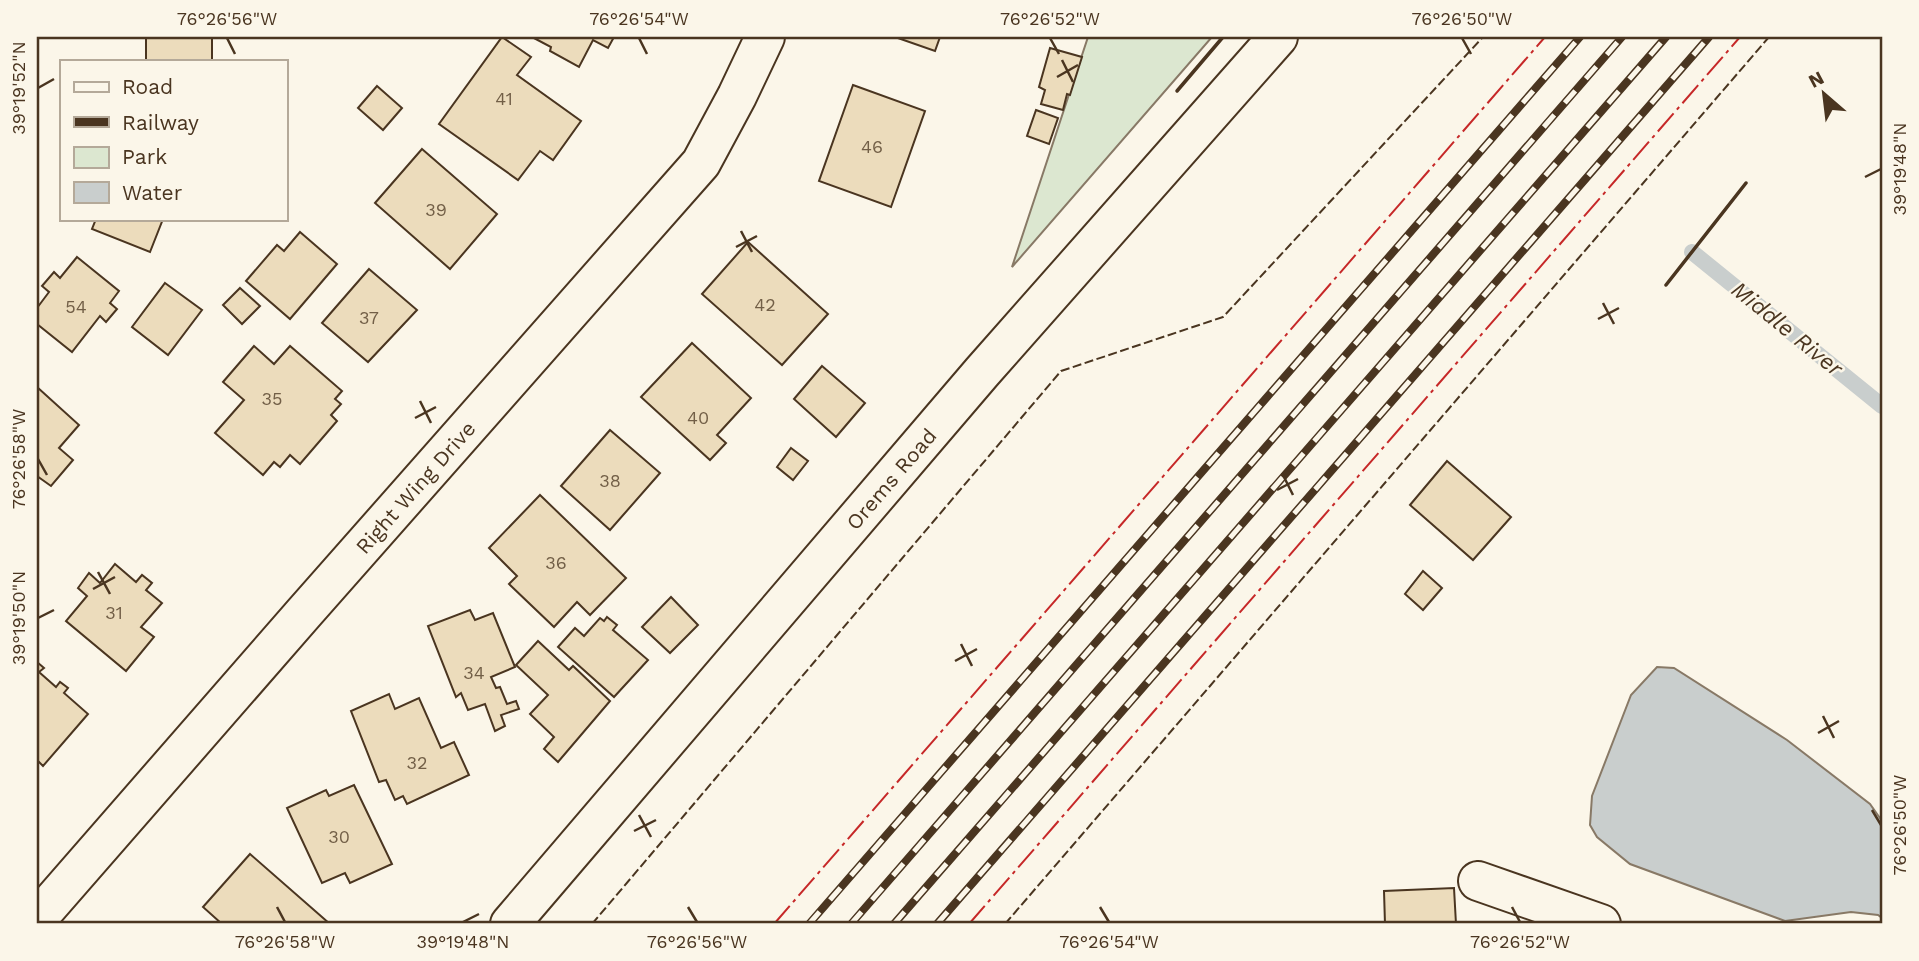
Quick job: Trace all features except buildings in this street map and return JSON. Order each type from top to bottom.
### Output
[{"type":"street","name":"Right Wing Drive","points":[[37,919],[701,163],[765,37]]},
{"type":"street","name":"Orems Road","points":[[510,924],[982,372],[1278,37]]},
{"type":"street","points":[[1478,881],[1601,924]]},
{"type":"green space","points":[[1088,37],[1212,37],[1012,267]]},
{"type":"water","points":[[1657,667],[1674,668],[1787,740],[1870,804],[1882,821],[1882,918],[1878,915],[1851,912],[1785,921],[1630,864],[1597,837],[1590,825],[1592,796],[1631,695]]},
{"type":"waterway","name":"Middle River","points":[[1692,252],[1882,406]]},
{"type":"railway","points":[[809,924],[1580,37]]},
{"type":"railway","points":[[851,924],[1622,37]]},
{"type":"railway","points":[[894,924],[1666,37]]},
{"type":"railway","points":[[937,924],[1709,37]]},
{"type":"fence","points":[[592,924],[1061,371],[1223,317],[1483,37]]},
{"type":"fence","points":[[1005,924],[1769,37]]},
{"type":"wall","points":[[1177,91],[1223,37]]},
{"type":"wall","points":[[1666,285],[1746,183]]},
{"type":"power","points":[[774,924],[1545,37]]},
{"type":"power","points":[[969,924],[1740,37]]}]
